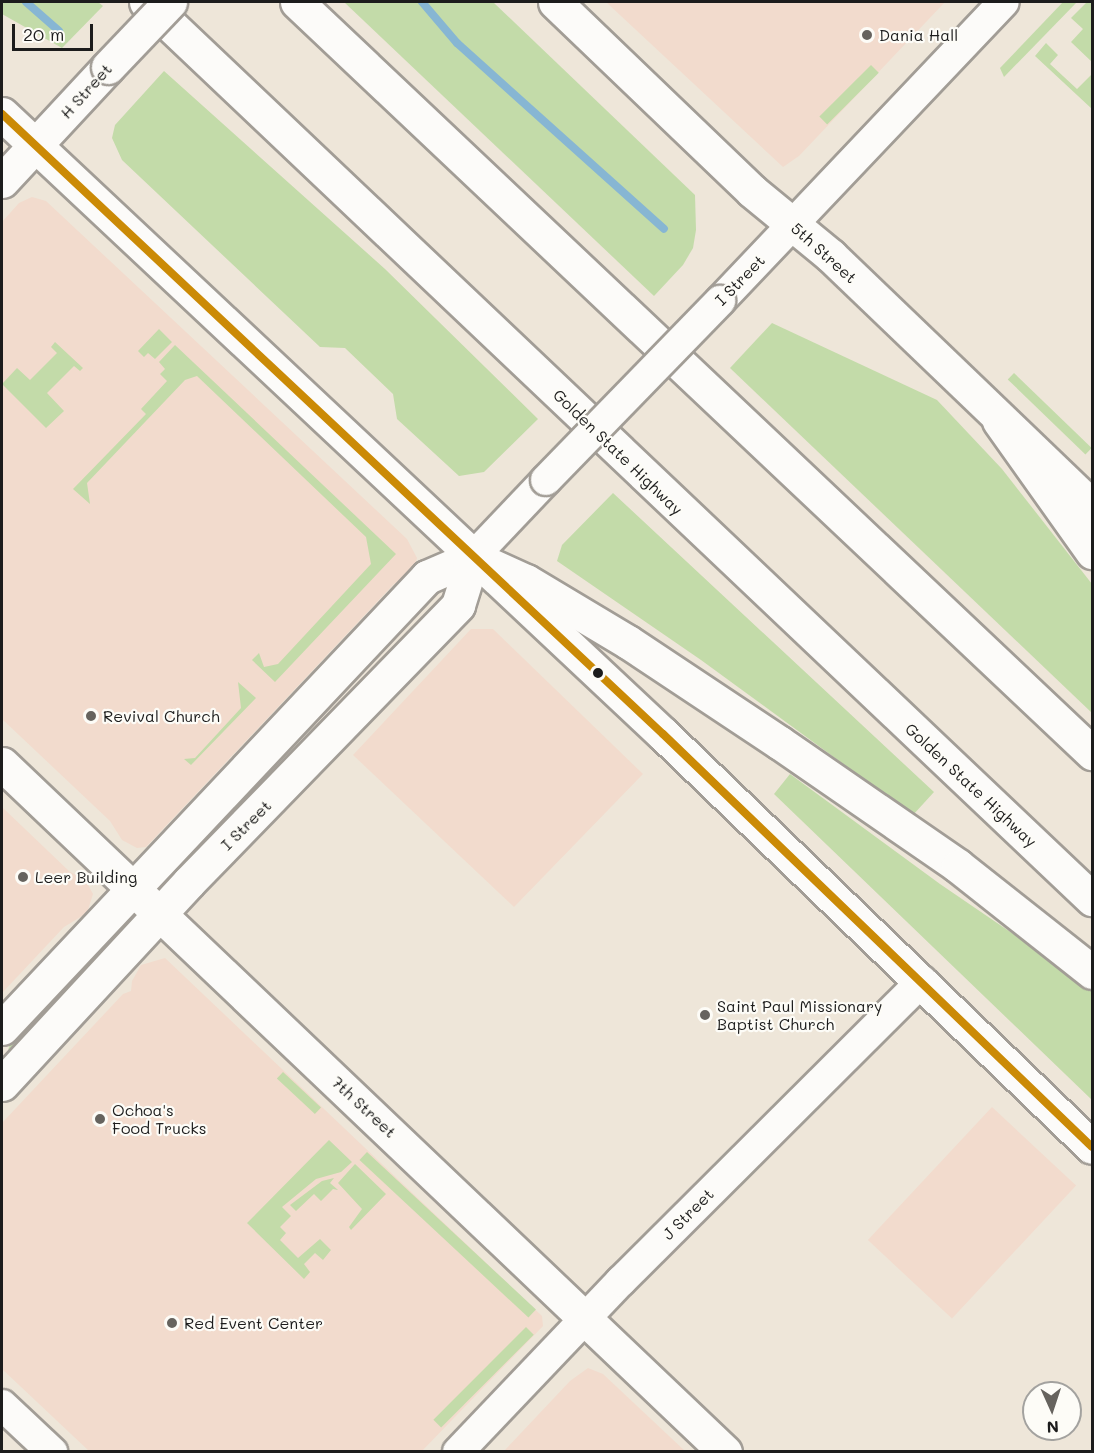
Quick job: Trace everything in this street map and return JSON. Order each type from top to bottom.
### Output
[{"type":"main road","name":"Golden State Highway","points":[[146,2],[1092,899]]},
{"type":"main road","name":"H Street","points":[[2,181],[170,2]]},
{"type":"main road","points":[[297,2],[1092,753]]},
{"type":"main road","name":"5th Street","points":[[555,2],[752,191],[831,256],[999,421],[1092,506]]},
{"type":"main road","points":[[2,114],[922,981],[1092,1147]]},
{"type":"main road","points":[[999,421],[1092,552]]},
{"type":"main road","points":[[473,557],[546,593],[751,724],[958,866],[1092,972]]},
{"type":"main road","name":"I Street","points":[[2,1028],[427,577],[473,557]]},
{"type":"main road","name":"I Street","points":[[2,1084],[159,916],[458,605],[473,557]]},
{"type":"main road","name":"7th Street","points":[[2,764],[131,890],[586,1318],[725,1452]]},
{"type":"street","name":"I Street","points":[[473,557],[1004,2]]},
{"type":"street","name":"J Street","points":[[458,1452],[586,1318],[922,981]]},
{"type":"street","points":[[2,1405],[52,1452]]},
{"type":"shaded area","points":[[606,2],[945,2],[799,156],[783,167]]},
{"type":"shaded area","points":[[32,197],[46,201],[407,539],[417,558],[414,568],[393,585],[146,847],[137,848],[122,840],[110,821],[2,719],[2,222],[19,203]]},
{"type":"shaded area","points":[[471,629],[493,629],[643,774],[514,907],[353,755]]},
{"type":"shaded area","points":[[2,807],[70,872],[85,879],[93,894],[87,913],[64,927],[2,993]]},
{"type":"shaded area","points":[[165,958],[542,1316],[543,1326],[422,1451],[89,1451],[2,1369],[2,1123],[123,994],[131,991],[132,981],[141,965]]},
{"type":"shaded area","points":[[992,1107],[1076,1185],[952,1319],[868,1240]]},
{"type":"shaded area","points":[[588,1368],[603,1374],[685,1451],[504,1451],[570,1381]]},
{"type":"green space","points":[[2,2],[98,2],[103,6],[62,48],[2,14]]},
{"type":"green space","points":[[344,2],[493,2],[695,195],[696,230],[693,248],[683,265],[654,296]]},
{"type":"green space","points":[[1063,2],[1077,2],[1004,77],[1000,68]]},
{"type":"green space","points":[[1087,2],[1092,2],[1092,62],[1071,42],[1083,29],[1071,18]]},
{"type":"green space","points":[[1046,43],[1058,55],[1050,64],[1077,89],[1092,74],[1092,109],[1035,56]]},
{"type":"green space","points":[[871,65],[879,73],[827,124],[819,117]]},
{"type":"green space","points":[[164,71],[385,269],[538,419],[484,472],[459,476],[397,419],[393,394],[345,348],[320,347],[122,160],[112,138],[115,125]]},
{"type":"green space","points":[[772,323],[937,400],[1002,469],[1092,584],[1092,713],[730,368]]},
{"type":"green space","points":[[159,329],[172,342],[155,359],[148,353],[144,357],[138,351]]},
{"type":"green space","points":[[55,342],[83,368],[80,371],[74,366],[47,393],[64,411],[46,428],[2,384],[17,368],[30,380],[57,353],[51,347]]},
{"type":"green space","points":[[175,345],[396,554],[275,682],[252,660],[259,653],[264,667],[278,664],[371,564],[366,537],[197,376],[185,380],[87,483],[90,504],[73,489],[146,414],[141,409],[167,381],[160,374],[165,369],[159,362]]},
{"type":"green space","points":[[1014,373],[1092,448],[1085,454],[1008,379]]},
{"type":"green space","points":[[613,493],[934,792],[913,815],[701,660],[557,561],[562,545]]},
{"type":"green space","points":[[238,682],[256,698],[191,765],[184,759],[195,758],[241,708]]},
{"type":"green space","points":[[790,774],[940,884],[1092,988],[1092,1100],[774,794]]},
{"type":"green space","points":[[92,956],[99,956],[17,1046],[8,1050],[11,1041]]},
{"type":"green space","points":[[283,1072],[321,1107],[315,1114],[277,1079]]},
{"type":"green space","points":[[329,1140],[352,1162],[341,1172],[316,1179],[282,1207],[291,1216],[280,1227],[286,1233],[280,1240],[298,1258],[320,1239],[331,1250],[323,1260],[315,1253],[304,1264],[310,1272],[304,1279],[247,1223]]},
{"type":"green space","points":[[367,1152],[536,1310],[528,1318],[359,1160]]},
{"type":"green space","points":[[355,1164],[386,1194],[351,1230],[349,1227],[362,1209],[338,1183]]},
{"type":"green space","points":[[334,1178],[330,1183],[338,1190],[333,1189],[321,1201],[314,1194],[296,1211],[290,1205],[322,1181]]},
{"type":"green space","points":[[526,1327],[534,1335],[441,1427],[433,1420]]},
{"type":"waterway","points":[[26,2],[59,31]]},
{"type":"waterway","points":[[422,2],[457,43],[664,229]]},
{"type":"transit line","points":[[2,114],[663,734],[1092,1147]]},
{"type":"place","name":"Dania Hall","points":[[867,35]]},
{"type":"place","name":"Revival Church","points":[[91,716]]},
{"type":"place","name":"Leer Building","points":[[23,877]]},
{"type":"place","name":"Saint Paul Missionary Baptist Church","points":[[705,1015]]},
{"type":"place","name":"Ochoa's Food Trucks","points":[[100,1119]]},
{"type":"place","name":"Red Event Center","points":[[172,1323]]}]
